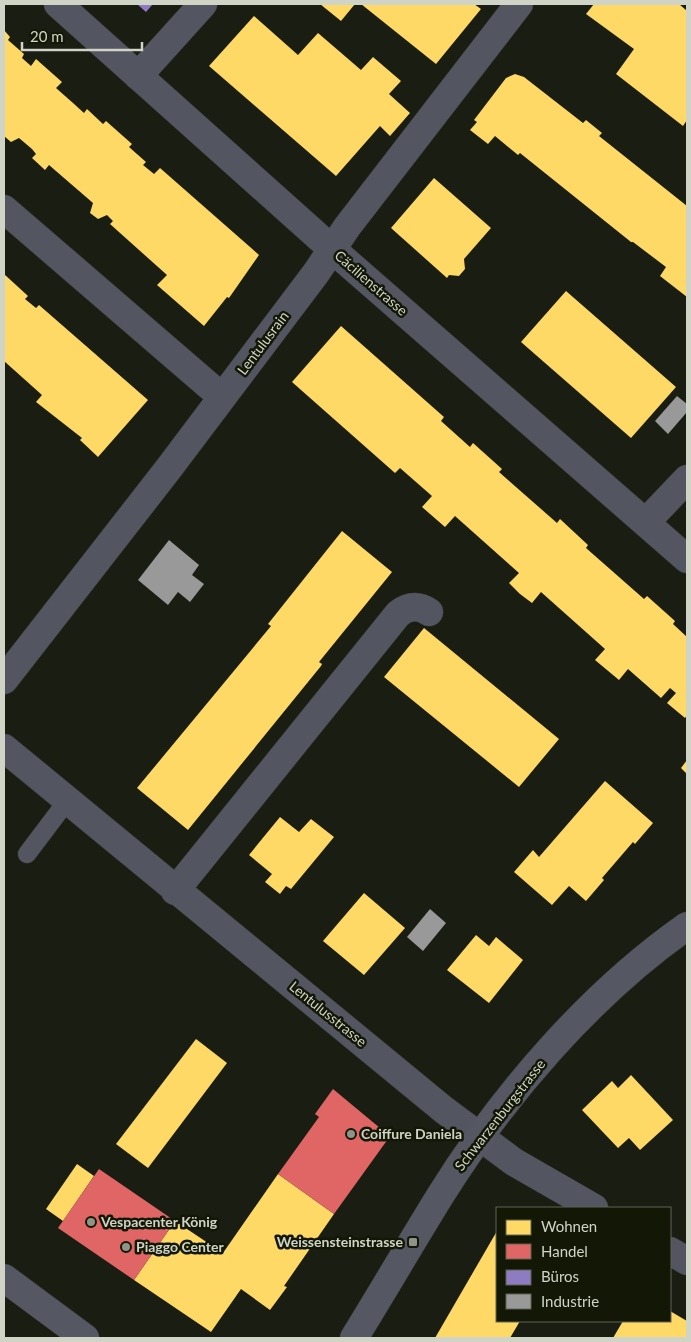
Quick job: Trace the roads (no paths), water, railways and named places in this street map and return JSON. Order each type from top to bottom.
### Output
[{"type":"main road","name":"Schwarzenburgstrasse","points":[[354,1338],[440,1196],[530,1074],[582,1015],[651,952],[687,926]]},
{"type":"main road","points":[[4,1278],[86,1338]]},
{"type":"street","name":"Cäcilienstrasse","points":[[58,4],[333,250],[687,559]]},
{"type":"street","points":[[138,76],[203,4]]},
{"type":"street","name":"Lentulusrain","points":[[4,680],[99,559],[333,250],[347,227],[519,4]]},
{"type":"street","points":[[4,210],[222,397]]},
{"type":"street","points":[[646,522],[687,479]]},
{"type":"street","points":[[175,891],[398,614],[412,607],[424,608],[429,612]]},
{"type":"street","name":"Lentulusstrasse","points":[[4,748],[175,891],[481,1138],[514,1162],[592,1207]]},
{"type":"street","points":[[671,1252],[687,1261]]},
{"type":"lane","points":[[27,854],[68,801]]},
{"type":"place","name":"Coiffure Daniela","points":[[351,1134]]},
{"type":"place","name":"Vespacenter König","points":[[91,1222]]},
{"type":"place","name":"Weissensteinstrasse","points":[[413,1242]]},
{"type":"place","name":"Piaggo Center","points":[[126,1247]]}]
